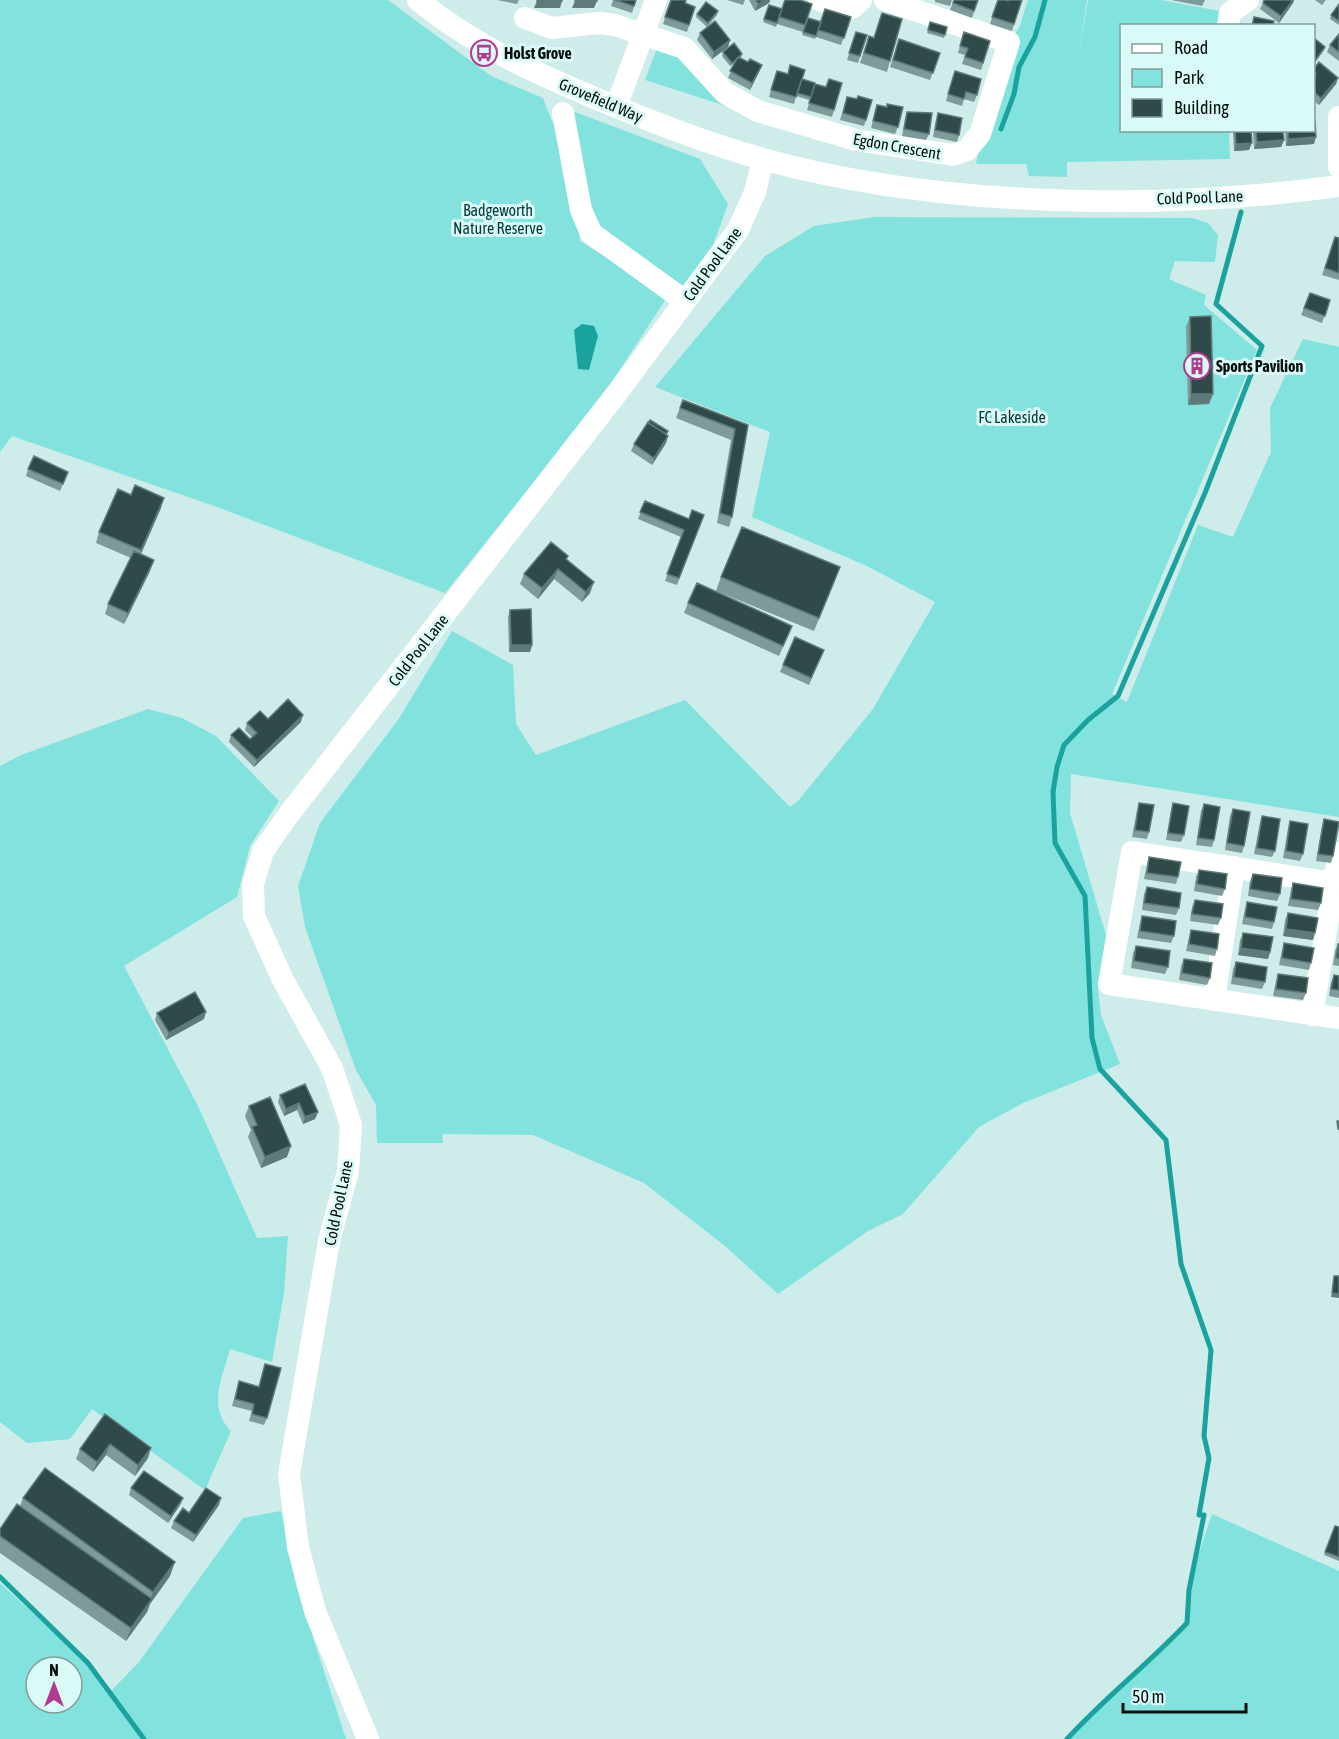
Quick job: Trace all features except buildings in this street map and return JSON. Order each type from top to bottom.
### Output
[{"type":"street","name":"Grovefield Way","points":[[418,0],[501,55],[616,107],[688,136],[763,159]]},
{"type":"street","points":[[616,107],[656,0]]},
{"type":"street","points":[[819,0],[840,8],[852,8],[861,0]]},
{"type":"street","name":"Egdon Crescent","points":[[644,35],[684,48],[725,93],[758,111],[856,140],[953,155],[967,150],[980,134],[1009,42],[885,0]]},
{"type":"street","points":[[1228,24],[1230,13],[1248,0]]},
{"type":"street","points":[[525,18],[552,28],[607,24],[644,35]]},
{"type":"street","points":[[563,113],[581,210],[591,233],[685,301]]},
{"type":"street","points":[[1339,117],[1337,153],[1339,167]]},
{"type":"street","name":"Cold Pool Lane","points":[[368,1739],[315,1611],[298,1547],[289,1474],[329,1240],[348,1171],[351,1125],[332,1068],[284,980],[254,916],[253,884],[263,851],[289,814],[617,393],[738,230],[755,192],[763,159],[833,176],[953,194],[1158,199],[1257,194],[1339,186]]},
{"type":"street","points":[[1334,883],[1132,852],[1109,984],[1339,1018]]},
{"type":"street","points":[[1312,1015],[1339,853]]},
{"type":"street","points":[[1214,1000],[1234,867]]},
{"type":"green space","name":"Badgeworth Nature Reserve","points":[[0,0],[388,0],[491,76],[543,98],[564,153],[580,241],[668,296],[600,400],[445,593],[217,507],[12,436],[0,452]]},
{"type":"green space","points":[[1028,0],[1087,0],[1079,55],[1088,0],[1161,0],[1230,13],[1228,24],[1120,24],[1120,132],[1229,132],[1230,159],[1067,162],[1067,177],[1029,176],[1026,164],[976,164],[982,128],[1009,42],[1019,28]]},
{"type":"green space","points":[[657,48],[672,48],[726,106],[645,80]]},
{"type":"green space","points":[[575,112],[700,159],[728,204],[711,251],[682,294],[609,242],[592,209],[571,126]]},
{"type":"green space","name":"FC Lakeside","points":[[874,217],[1192,218],[1208,223],[1218,235],[1215,262],[1175,261],[1169,279],[1206,295],[1204,305],[1257,350],[1112,694],[1127,702],[1198,525],[1233,537],[1271,452],[1270,408],[1303,339],[1339,347],[1339,817],[1071,774],[1070,813],[1106,935],[1098,989],[1101,1015],[1120,1064],[1023,1103],[979,1127],[903,1214],[868,1231],[778,1294],[725,1246],[644,1183],[533,1135],[442,1134],[443,1143],[377,1143],[376,1105],[356,1070],[305,927],[298,886],[320,823],[398,720],[452,631],[513,665],[516,724],[536,755],[685,700],[790,807],[798,801],[873,709],[935,602],[867,566],[752,517],[770,432],[655,387],[765,256],[814,226]]},
{"type":"green space","points":[[148,709],[182,718],[216,736],[279,801],[250,846],[237,897],[124,966],[199,1108],[257,1238],[288,1236],[284,1293],[272,1362],[230,1349],[220,1382],[218,1402],[224,1422],[231,1431],[205,1490],[92,1409],[70,1439],[27,1443],[0,1422],[0,766],[21,755]]},
{"type":"green space","points":[[281,1511],[296,1585],[346,1739],[0,1739],[0,1583],[79,1655],[24,1655],[24,1715],[84,1715],[84,1659],[110,1692],[139,1662],[243,1518]]},
{"type":"green space","points":[[1212,1514],[1339,1571],[1339,1739],[1067,1739],[1099,1703],[1187,1623],[1193,1571]]},
{"type":"shaded area","points":[[582,324],[594,326],[598,336],[589,370],[578,369],[574,330]]},
{"type":"waterway","points":[[1001,129],[1014,94],[1019,67],[1035,37],[1045,0]]},
{"type":"waterway","points":[[1067,1739],[1187,1623],[1189,1590],[1204,1515],[1199,1515],[1209,1458],[1204,1436],[1211,1350],[1181,1264],[1166,1140],[1100,1069],[1092,1038],[1085,896],[1055,843],[1053,792],[1057,767],[1064,745],[1088,720],[1118,696],[1205,493],[1262,346],[1216,304],[1241,212]]},
{"type":"waterway","points":[[0,1577],[88,1663],[144,1739]]},
{"type":"place","name":"Holst Grove","points":[[484,53]]},
{"type":"place","name":"Sports Pavilion","points":[[1197,366]]}]
